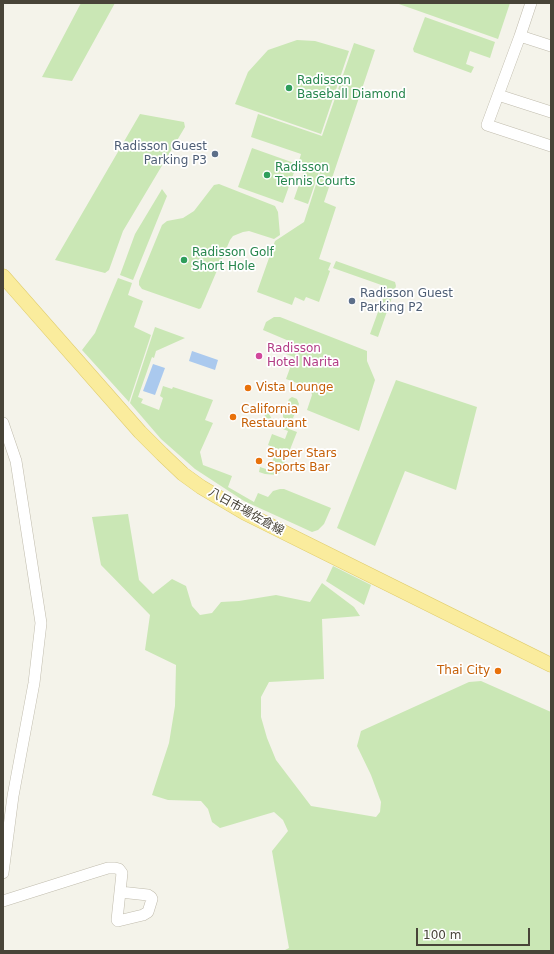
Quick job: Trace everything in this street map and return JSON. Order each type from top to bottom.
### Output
[{"type":"main road","name":"八日市場佐倉線","points":[[3,276],[140,432],[183,474],[245,513],[551,665]]},
{"type":"street","points":[[531,3],[487,126],[551,146]]},
{"type":"street","points":[[520,36],[551,46]]},
{"type":"street","points":[[498,95],[551,112]]},
{"type":"street","points":[[3,423],[16,461],[41,623],[34,683],[13,796],[3,873]]},
{"type":"street","points":[[3,901],[5,902],[108,868],[119,869],[122,873],[120,892]]},
{"type":"green space","points":[[81,3],[115,3],[72,81],[42,77]]},
{"type":"green space","points":[[396,3],[510,3],[498,39]]},
{"type":"green space","points":[[425,17],[495,42],[490,58],[470,51],[466,64],[474,67],[471,73],[414,52],[413,49]]},
{"type":"green space","name":"Radisson Baseball Diamond","points":[[297,40],[315,41],[349,51],[321,134],[235,104],[248,72],[268,50]]},
{"type":"green space","points":[[354,43],[375,50],[324,202],[336,207],[319,259],[331,263],[328,270],[330,271],[319,302],[306,297],[304,301],[295,297],[292,305],[257,292],[275,241],[304,222],[321,169],[299,161],[301,154],[251,137],[258,114],[322,136]]},
{"type":"green space","points":[[140,114],[184,122],[185,127],[123,231],[109,270],[105,273],[55,260]]},
{"type":"green space","name":"Radisson Tennis Courts","points":[[252,148],[297,164],[283,203],[238,187]]},
{"type":"green space","points":[[306,164],[320,169],[308,204],[294,199]]},
{"type":"green space","name":"Radisson Golf Short Hole","points":[[219,184],[275,206],[278,212],[280,235],[274,239],[249,231],[233,236],[201,308],[199,309],[142,289],[139,285],[139,281],[162,225],[167,221],[183,218],[194,211],[214,185]]},
{"type":"green space","points":[[162,189],[167,196],[133,280],[120,275],[135,234]]},
{"type":"green space","points":[[336,261],[395,282],[396,286],[378,337],[370,334],[387,287],[333,268]]},
{"type":"green space","points":[[118,278],[132,283],[128,295],[143,301],[134,327],[151,335],[129,402],[82,350],[95,333]]},
{"type":"green space","points":[[274,317],[280,317],[367,351],[367,361],[375,380],[359,431],[307,410],[312,395],[311,391],[308,387],[286,379],[294,357],[283,353],[289,341],[263,330],[266,322]]},
{"type":"green space","points":[[155,327],[185,338],[156,351],[154,358],[152,357],[138,397],[143,399],[141,403],[159,410],[163,398],[160,396],[163,386],[172,389],[173,387],[213,400],[205,420],[213,423],[200,452],[203,465],[232,476],[228,487],[254,502],[258,493],[268,497],[273,491],[284,489],[331,508],[324,524],[318,530],[312,532],[244,501],[195,469],[161,439],[130,403]]},
{"type":"green space","points":[[396,380],[477,407],[456,490],[405,471],[375,546],[337,528]]},
{"type":"green space","points":[[292,397],[297,399],[299,404],[291,421],[287,421],[283,417],[283,414],[289,399]]},
{"type":"green space","points":[[267,411],[271,413],[269,414],[273,421],[289,427],[289,429],[297,432],[281,472],[277,475],[259,472],[260,467],[269,470],[277,449],[268,445],[272,434],[285,439],[288,431],[262,421]]},
{"type":"green space","points":[[128,514],[139,580],[153,594],[172,579],[186,586],[192,606],[200,615],[212,613],[221,602],[239,601],[276,595],[310,602],[322,583],[354,607],[360,616],[322,619],[324,679],[269,682],[261,697],[261,717],[267,738],[276,760],[311,806],[376,817],[380,812],[381,802],[371,775],[357,746],[361,731],[469,682],[481,681],[551,712],[551,951],[283,951],[289,948],[272,851],[288,831],[283,820],[274,812],[220,828],[212,822],[208,809],[201,801],[168,800],[152,795],[169,743],[175,706],[176,665],[145,650],[150,615],[101,565],[92,517]]},
{"type":"green space","points":[[333,566],[371,585],[364,605],[326,581]]},
{"type":"water","points":[[192,351],[218,360],[215,370],[189,361]]},
{"type":"water","points":[[153,364],[165,368],[155,395],[143,391]]},
{"type":"place","name":"Radisson Baseball Diamond","points":[[289,88]]},
{"type":"place","name":"Radisson Guest Parking P3","points":[[215,154]]},
{"type":"place","name":"Radisson Tennis Courts","points":[[267,175]]},
{"type":"place","name":"Radisson Golf Short Hole","points":[[184,260]]},
{"type":"place","name":"Radisson Guest Parking P2","points":[[352,301]]},
{"type":"place","name":"Radisson Hotel Narita","points":[[259,356]]},
{"type":"place","name":"Vista Lounge","points":[[248,388]]},
{"type":"place","name":"California Restaurant","points":[[233,417]]},
{"type":"place","name":"Super Stars Sports Bar","points":[[259,461]]},
{"type":"place","name":"Thai City","points":[[498,671]]}]
